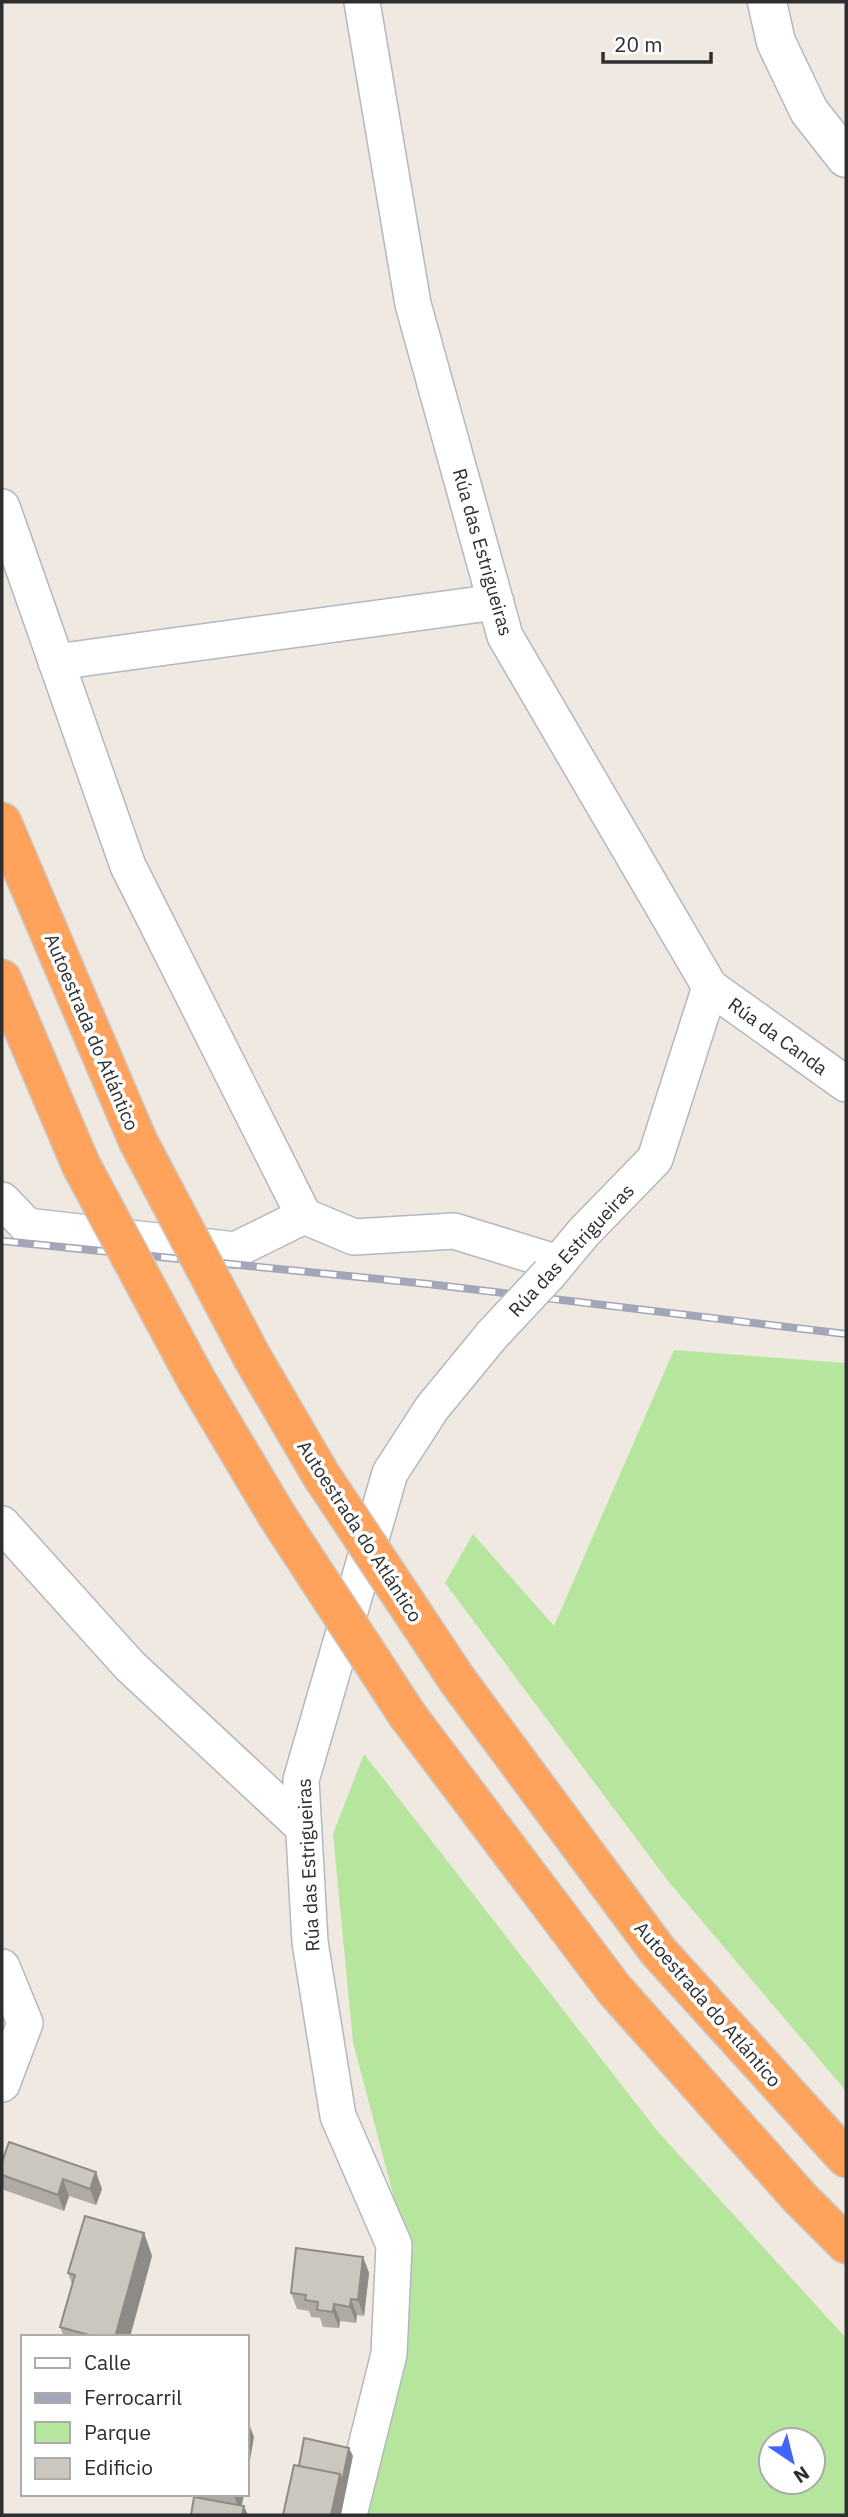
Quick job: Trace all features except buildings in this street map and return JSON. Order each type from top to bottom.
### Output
[{"type":"highway","name":"Autoestrada do Atlántico","points":[[2,822],[138,1141],[251,1357],[321,1475],[458,1681],[658,1951],[846,2158]]},
{"type":"highway","points":[[2,979],[81,1165],[197,1381],[276,1514],[408,1716],[614,1989],[800,2198],[846,2244]]},
{"type":"street","name":"Rúa das Estrigueiras","points":[[349,2515],[389,2354],[394,2245],[338,2116],[310,1942],[301,1780],[390,1473],[432,1408],[492,1335],[554,1269],[584,1232],[655,1160],[710,987],[505,636],[413,304],[362,2]]},
{"type":"street","points":[[766,2],[776,42],[809,111],[846,158]]},
{"type":"street","points":[[2,508],[128,866],[304,1216],[354,1237],[454,1231],[554,1269]]},
{"type":"street","points":[[57,662],[496,602]]},
{"type":"street","name":"Rúa da Canda","points":[[710,987],[846,1084]]},
{"type":"street","points":[[2,1200],[27,1226],[235,1250],[304,1216]]},
{"type":"street","points":[[2,1524],[130,1666],[304,1828]]},
{"type":"street","points":[[2,1968],[25,2023],[2,2084]]},
{"type":"green space","points":[[674,1350],[846,1363],[846,2091],[668,1881],[445,1583],[473,1534],[554,1626]]},
{"type":"green space","points":[[364,1754],[659,2133],[846,2338],[846,2515],[358,2515],[411,2263],[353,2042],[333,1834]]},
{"type":"railway","points":[[2,1241],[428,1284],[846,1334]]}]
